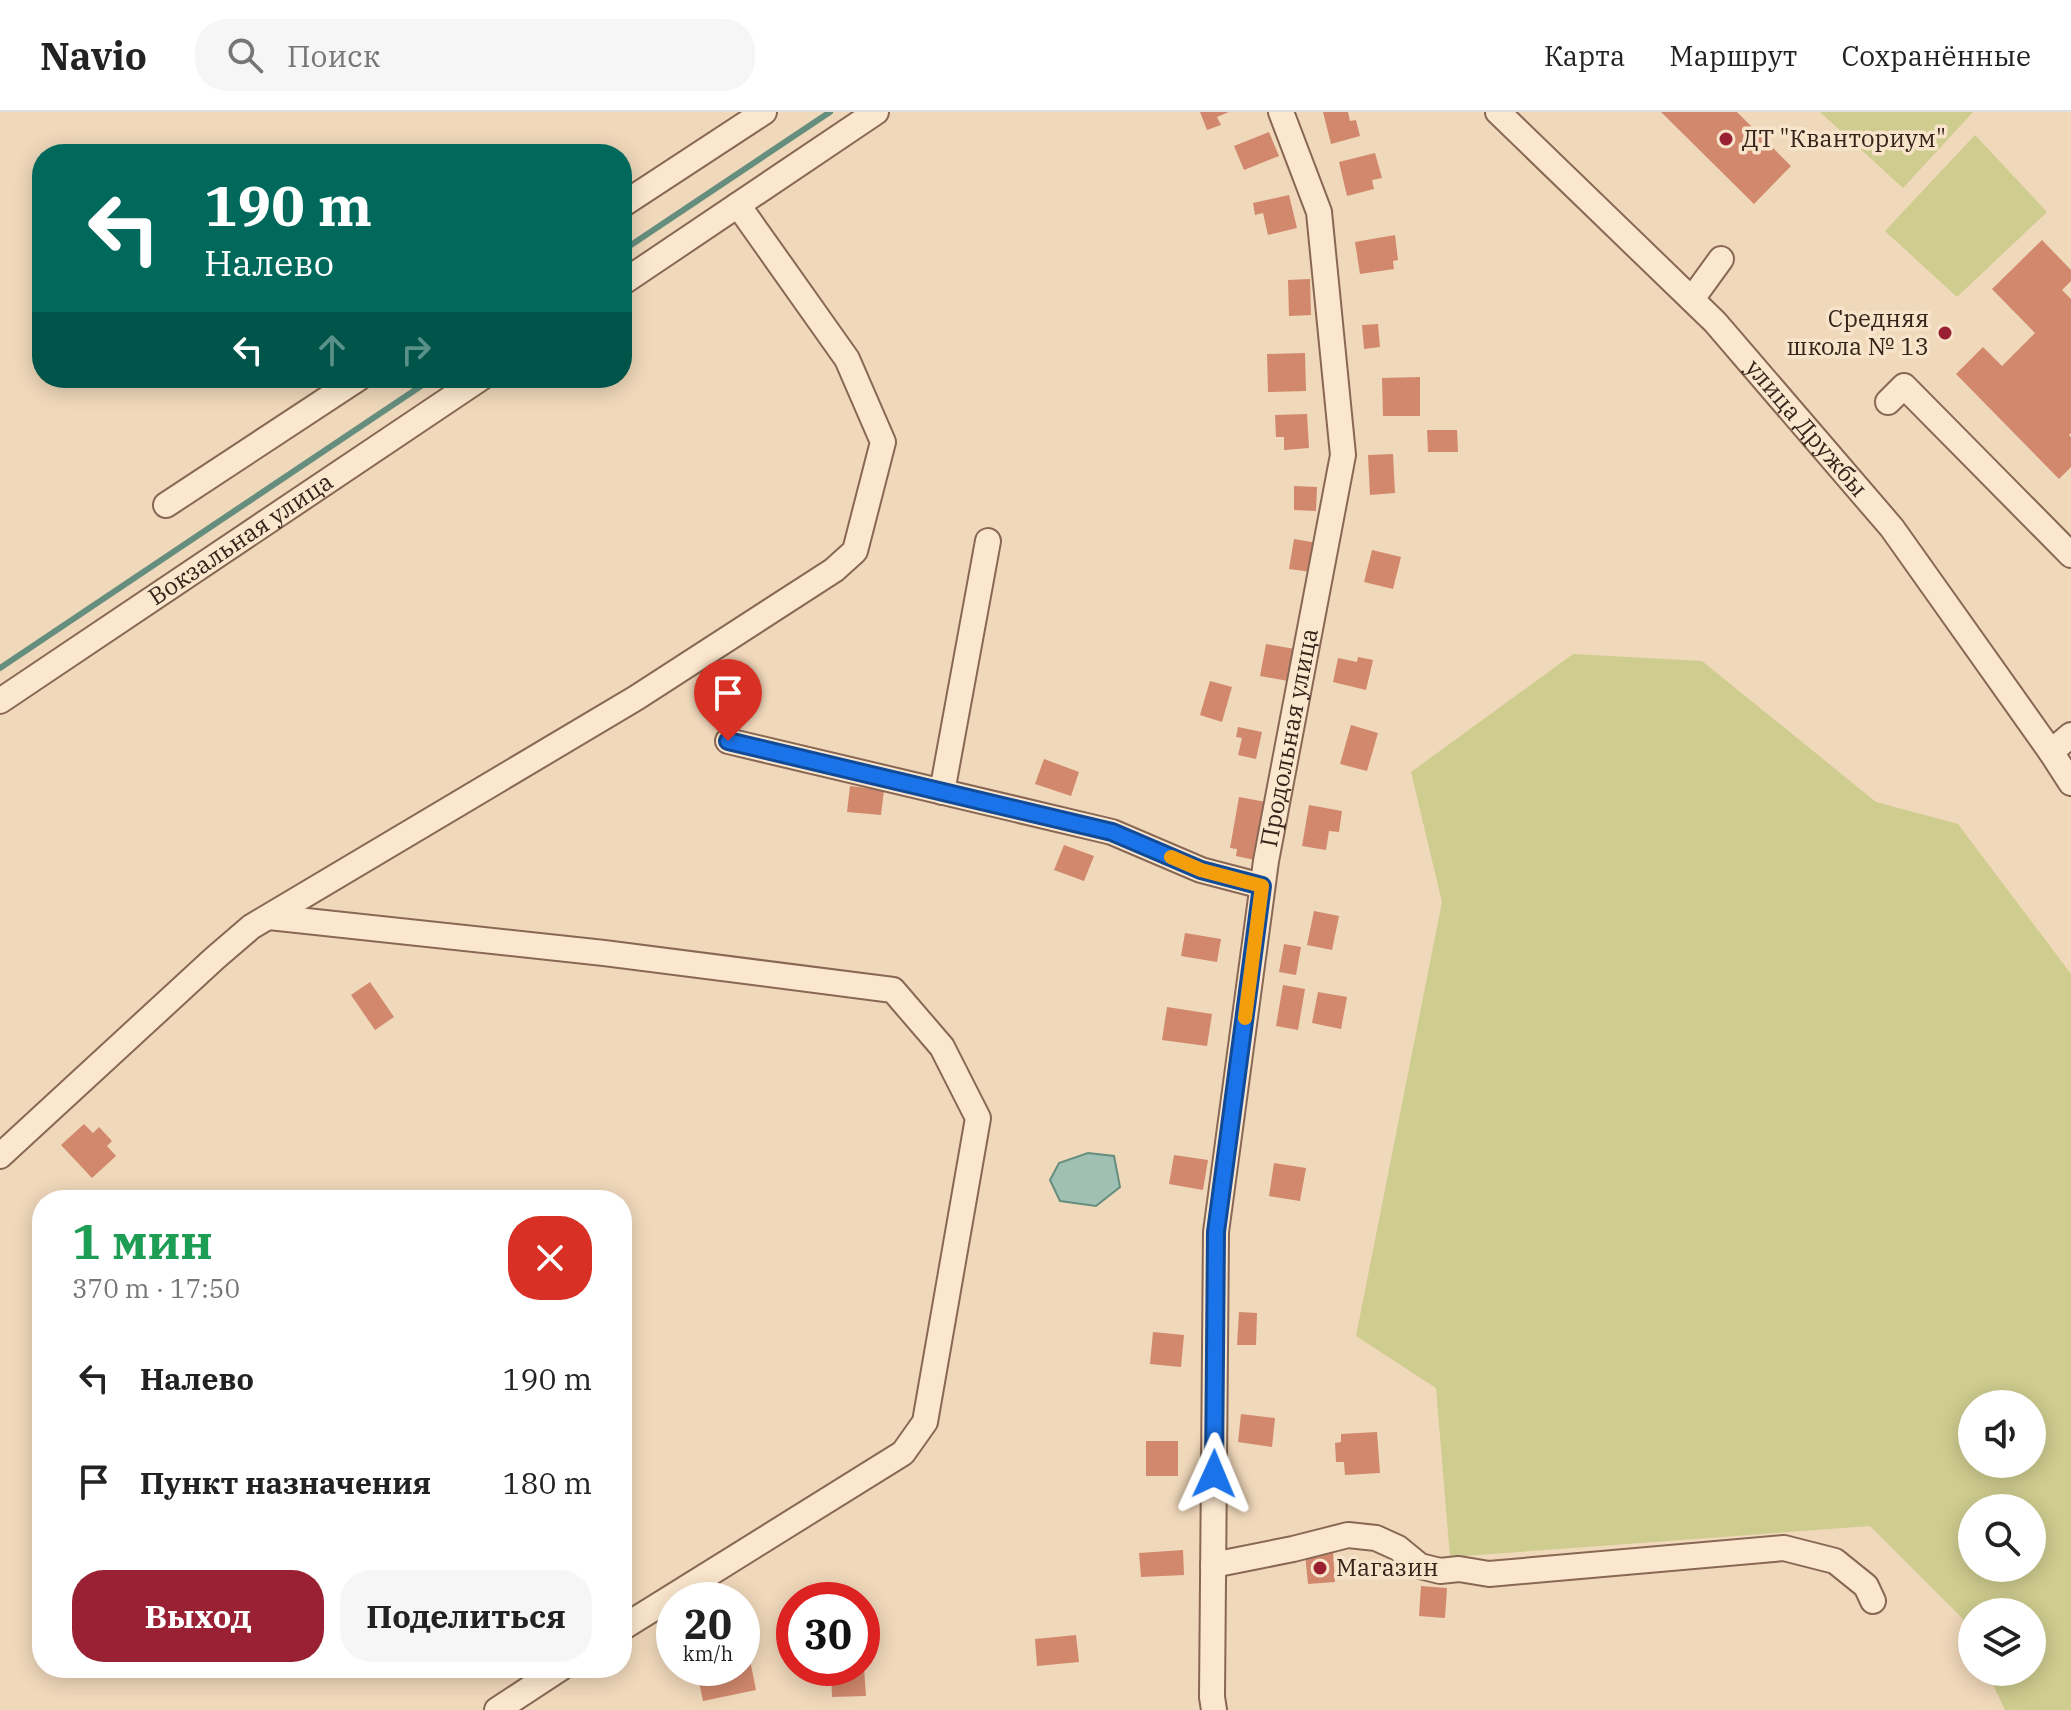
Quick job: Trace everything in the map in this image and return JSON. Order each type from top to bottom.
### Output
[{"type":"street","points":[[632,198],[764,112]]},
{"type":"street","points":[[632,276],[876,112]]},
{"type":"street","name":"Продольная улица","points":[[1206,1709],[1212,1697],[1216,1232],[1262,886],[1343,455],[1319,212],[1281,112]]},
{"type":"street","name":"улица Дружбы","points":[[1498,112],[1715,322],[1892,528],[2071,783]]},
{"type":"street","points":[[0,1156],[251,927],[636,698],[834,570],[855,551],[883,442],[847,359],[738,205]]},
{"type":"street","points":[[1692,299],[1721,259]]},
{"type":"street","points":[[1888,402],[1904,386],[2071,555]]},
{"type":"street","points":[[166,505],[344,388]]},
{"type":"street","name":"Вокзальная улица","points":[[0,701],[466,388]]},
{"type":"street","points":[[942,792],[988,541]]},
{"type":"street","points":[[2051,752],[2071,735]]},
{"type":"street","points":[[728,741],[1112,832],[1201,870],[1262,886]]},
{"type":"street","points":[[269,917],[604,953],[893,990],[942,1047],[978,1118],[925,1422],[903,1453],[632,1622]]},
{"type":"street","points":[[1213,1565],[1348,1535],[1376,1538],[1398,1548],[1420,1566],[1440,1571],[1459,1569],[1489,1574],[1784,1548],[1835,1561],[1866,1586],[1873,1601]]},
{"type":"street","points":[[497,1710],[546,1678]]},
{"type":"shaded area","points":[[1820,112],[1973,112],[1903,188]]},
{"type":"shaded area","points":[[1975,135],[2047,212],[1957,297],[1885,231]]},
{"type":"shaded area","points":[[1573,654],[1702,661],[1876,802],[1958,824],[2071,974],[2071,1710],[2005,1710],[1994,1686],[2046,1686],[2046,1598],[1958,1598],[1958,1614],[1870,1526],[1450,1557],[1436,1388],[1356,1336],[1442,902],[1411,772]]},
{"type":"shaded area","points":[[1088,1153],[1114,1156],[1120,1187],[1096,1206],[1060,1201],[1050,1180],[1059,1163]]},
{"type":"building","points":[[1200,112],[1229,112],[1217,117],[1221,125],[1207,130]]},
{"type":"building","points":[[1323,112],[1348,112],[1350,121],[1356,120],[1360,136],[1331,144]]},
{"type":"building","name":"ДТ \"Кванториум\"","points":[[1661,112],[1737,112],[1791,166],[1754,204]]},
{"type":"building","points":[[1269,132],[1279,156],[1244,170],[1234,146]]},
{"type":"building","points":[[1375,153],[1382,178],[1372,180],[1374,189],[1347,196],[1339,162]]},
{"type":"building","points":[[1289,195],[1297,228],[1268,235],[1263,213],[1255,215],[1253,203]]},
{"type":"building","points":[[1395,235],[1398,260],[1393,261],[1394,269],[1360,274],[1355,242]]},
{"type":"building","points":[[2042,240],[2071,270],[2071,281],[2062,290],[2071,299],[2071,467],[2059,479],[1956,374],[1983,347],[2002,366],[2035,333],[1992,289]]},
{"type":"building","points":[[1310,279],[1311,315],[1289,316],[1288,280]]},
{"type":"building","points":[[1378,324],[1380,347],[1364,349],[1362,325]]},
{"type":"building","points":[[1305,353],[1306,391],[1268,392],[1267,354]]},
{"type":"building","points":[[1420,377],[1420,416],[1383,416],[1382,378]]},
{"type":"building","points":[[1307,414],[1309,448],[1284,450],[1284,437],[1276,437],[1275,415]]},
{"type":"building","points":[[1427,430],[1457,430],[1458,452],[1428,452]]},
{"type":"building","points":[[1393,454],[1395,493],[1370,495],[1368,455]]},
{"type":"building","points":[[1294,486],[1317,487],[1316,511],[1294,510]]},
{"type":"building","points":[[1294,539],[1317,543],[1312,572],[1289,569]]},
{"type":"building","points":[[1372,550],[1401,557],[1393,589],[1364,582]]},
{"type":"building","points":[[1266,644],[1295,649],[1288,681],[1260,676]]},
{"type":"building","points":[[1358,657],[1373,660],[1366,690],[1333,682],[1338,658],[1357,662]]},
{"type":"building","points":[[1210,681],[1232,687],[1222,722],[1200,715]]},
{"type":"building","points":[[1351,725],[1378,733],[1367,771],[1340,764]]},
{"type":"building","points":[[1238,727],[1262,732],[1256,759],[1238,755],[1242,738],[1236,737]]},
{"type":"building","points":[[1044,759],[1079,772],[1071,796],[1035,784]]},
{"type":"building","points":[[850,786],[884,790],[881,815],[847,812]]},
{"type":"building","points":[[1239,797],[1266,802],[1255,860],[1236,856],[1237,849],[1230,848]]},
{"type":"building","points":[[1309,805],[1342,811],[1339,832],[1329,831],[1326,850],[1302,846]]},
{"type":"building","points":[[1064,845],[1094,856],[1084,881],[1054,870]]},
{"type":"building","points":[[1314,911],[1339,916],[1332,950],[1307,945]]},
{"type":"building","points":[[1185,933],[1221,939],[1217,962],[1181,956]]},
{"type":"building","points":[[1284,944],[1301,947],[1296,975],[1279,972]]},
{"type":"building","points":[[370,982],[394,1017],[375,1030],[351,995]]},
{"type":"building","points":[[1283,985],[1305,989],[1298,1030],[1276,1026]]},
{"type":"building","points":[[1318,992],[1347,997],[1341,1029],[1312,1023]]},
{"type":"building","points":[[1167,1007],[1212,1014],[1207,1046],[1162,1040]]},
{"type":"building","points":[[84,1124],[93,1133],[99,1127],[112,1141],[107,1146],[116,1156],[92,1178],[61,1145]]},
{"type":"building","points":[[1174,1155],[1208,1160],[1203,1190],[1169,1184]]},
{"type":"building","points":[[1274,1163],[1306,1168],[1300,1201],[1269,1196]]},
{"type":"building","points":[[1239,1312],[1257,1313],[1256,1345],[1237,1345]]},
{"type":"building","points":[[1153,1332],[1184,1335],[1181,1367],[1150,1364]]},
{"type":"building","points":[[1241,1414],[1275,1418],[1272,1447],[1238,1442]]},
{"type":"building","points":[[1377,1432],[1380,1473],[1345,1475],[1344,1462],[1336,1462],[1335,1443],[1341,1442],[1341,1434]]},
{"type":"building","points":[[1146,1441],[1178,1441],[1178,1476],[1146,1476]]},
{"type":"building","points":[[1183,1550],[1184,1575],[1141,1577],[1139,1553]]},
{"type":"building","name":"Магазин","points":[[1333,1552],[1335,1582],[1308,1584],[1305,1554]]},
{"type":"building","points":[[1421,1586],[1447,1588],[1445,1618],[1419,1616]]},
{"type":"building","points":[[1076,1635],[1079,1662],[1037,1666],[1035,1639]]},
{"type":"building","points":[[700,1686],[755,1686],[756,1690],[703,1701]]},
{"type":"building","points":[[832,1686],[865,1686],[866,1696],[832,1697]]},
{"type":"waterway","points":[[632,244],[830,112]]},
{"type":"waterway","points":[[0,668],[418,388]]},
{"type":"slow traffic","points":[[1171,857],[1201,870],[1262,886],[1245,1018]]},
{"type":"place","name":"ДТ \"Кванториум\"","points":[[1726,139]]},
{"type":"place","name":"Средняя школа № 13","points":[[1945,333]]},
{"type":"place","name":"Магазин","points":[[1320,1568]]},
{"type":"route","points":[[728,741],[1112,832],[1201,870],[1262,886],[1216,1232],[1214,1474]]}]
